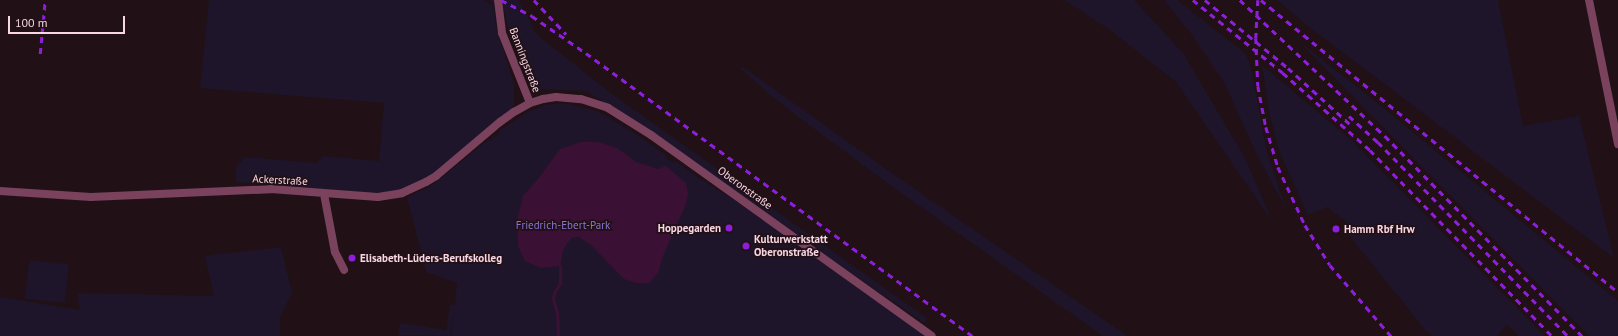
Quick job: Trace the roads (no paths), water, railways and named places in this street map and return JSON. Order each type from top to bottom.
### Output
[{"type":"street","name":"Banningstraße","points":[[498,0],[502,33],[530,103]]},
{"type":"street","points":[[1589,0],[1615,117],[1618,144]]},
{"type":"street","name":"Oberonstraße","points":[[530,103],[543,99],[569,97],[594,102],[608,108],[703,172],[932,336]]},
{"type":"street","name":"Ackerstraße","points":[[0,191],[91,197],[259,188],[378,197],[402,193],[413,189],[436,176],[500,122],[530,103]]},
{"type":"street","points":[[324,194],[335,252],[344,270]]},
{"type":"waterway","points":[[558,336],[557,313],[553,299],[554,293],[560,283],[560,266]]},
{"type":"railway","points":[[40,54],[45,0]]},
{"type":"railway","points":[[501,0],[532,16],[586,53],[972,336]]},
{"type":"railway","points":[[534,0],[566,34]]},
{"type":"railway","points":[[1193,0],[1283,73],[1370,150],[1552,336]]},
{"type":"railway","points":[[1205,0],[1288,68],[1352,126]]},
{"type":"railway","points":[[1240,0],[1385,136],[1582,336]]},
{"type":"railway","points":[[1258,0],[1256,38],[1258,86],[1266,127],[1278,167],[1305,225],[1330,265],[1391,336]]},
{"type":"railway","points":[[1261,0],[1618,292]]},
{"type":"railway","points":[[1349,116],[1378,142],[1568,336]]},
{"type":"place","name":"Hoppegarden","points":[[729,228]]},
{"type":"place","name":"Hamm Rbf Hrw","points":[[1336,229]]},
{"type":"place","name":"Kulturwerkstatt Oberonstraße","points":[[746,246]]},
{"type":"place","name":"Elisabeth-Lüders-Berufskolleg","points":[[352,258]]},
{"type":"park label","name":"Friedrich-Ebert-Park","points":[[563,225]]}]
